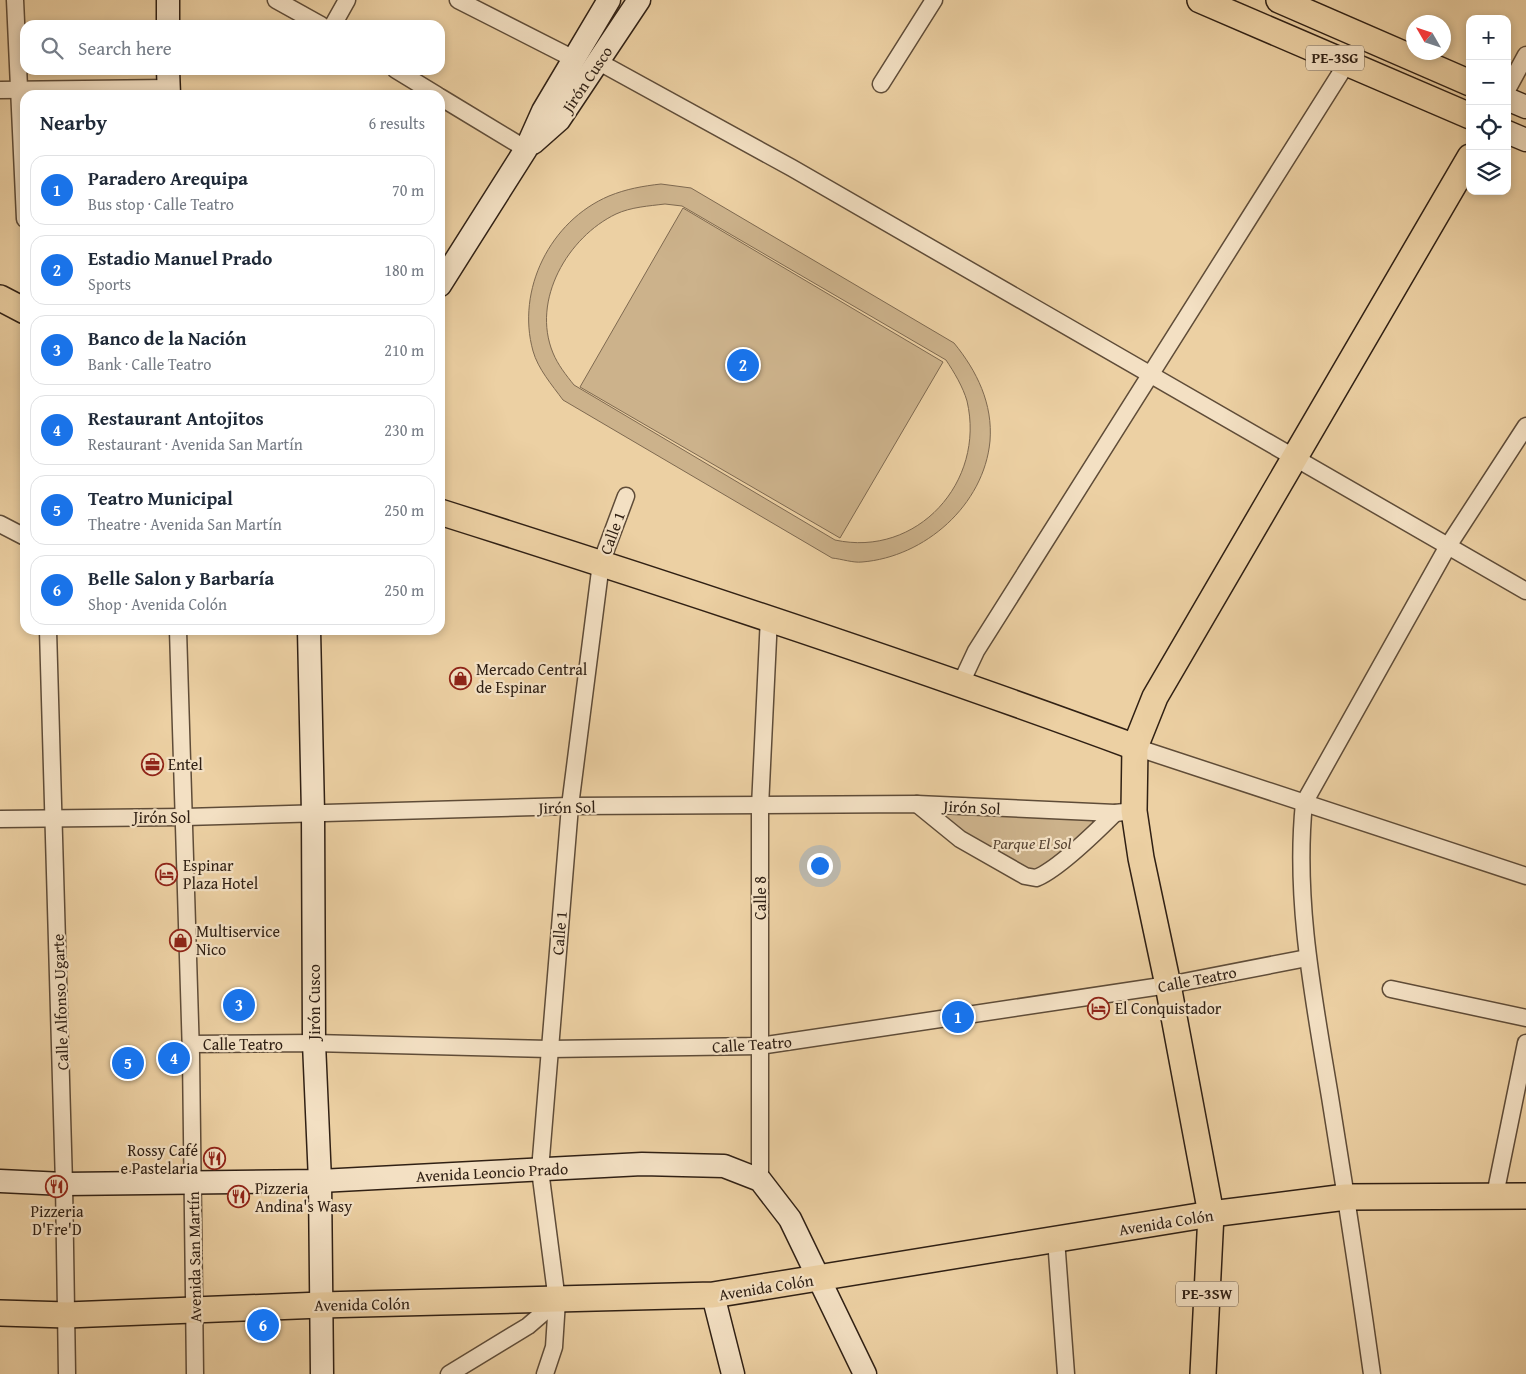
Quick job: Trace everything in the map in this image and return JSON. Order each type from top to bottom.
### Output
[{"type":"main road","name":"PE-3SG","points":[[1200,0],[1466,114]]},
{"type":"main road","name":"PE-3SG","points":[[1279,0],[1319,8],[1466,81]]},
{"type":"main road","points":[[1211,1214],[1168,985],[1141,858],[1124,812],[1135,747],[1155,697],[1466,165]]},
{"type":"main road","points":[[0,298],[20,308]]},
{"type":"main road","points":[[445,514],[769,617],[961,682],[1135,747]]},
{"type":"main road","name":"Avenida Colón","points":[[0,1313],[67,1315],[321,1305],[713,1296],[1211,1214],[1346,1197],[1526,1196]]},
{"type":"main road","name":"PE-3SW","points":[[1202,1374],[1211,1214]]},
{"type":"street","points":[[15,0],[20,127]]},
{"type":"street","points":[[168,0],[168,20]]},
{"type":"street","points":[[276,0],[312,20]]},
{"type":"street","points":[[336,20],[347,0]]},
{"type":"street","points":[[458,0],[574,59]]},
{"type":"street","name":"Jirón Cusco","points":[[445,277],[526,149],[543,111],[609,0]]},
{"type":"street","name":"Jirón Cusco","points":[[526,149],[559,120],[639,0]]},
{"type":"street","points":[[881,84],[934,0]]},
{"type":"street","points":[[1511,83],[1526,56]]},
{"type":"street","points":[[599,62],[792,168],[1526,591]]},
{"type":"street","points":[[961,682],[976,651],[1347,63]]},
{"type":"street","points":[[404,75],[429,90]]},
{"type":"street","points":[[0,90],[168,84]]},
{"type":"street","points":[[445,100],[526,149]]},
{"type":"street","points":[[1511,101],[1526,107]]},
{"type":"street","points":[[1511,134],[1526,140]]},
{"type":"street","points":[[1372,1374],[1308,958],[1300,841],[1304,803],[1448,546],[1526,426]]},
{"type":"street","name":"Calle 1","points":[[545,1374],[554,1347],[557,1301],[540,1170],[570,806],[601,563],[626,496]]},
{"type":"street","points":[[0,524],[20,534]]},
{"type":"street","name":"Calle 8","points":[[760,1180],[760,807],[769,617]]},
{"type":"street","name":"Calle Alfonso Ugarte","points":[[48,635],[55,817],[67,1374]]},
{"type":"street","name":"Avenida San Martín","points":[[178,635],[185,817],[195,1374]]},
{"type":"street","name":"Jirón Cusco","points":[[309,635],[313,813],[314,1043],[320,1181],[322,1374]]},
{"type":"street","points":[[1135,747],[1526,876]]},
{"type":"street","points":[[917,804],[960,839],[1025,876],[1036,878],[1042,876],[1100,828],[1124,812]]},
{"type":"street","name":"Jirón Sol","points":[[0,819],[185,817],[570,806],[760,807],[917,804],[1124,812]]},
{"type":"street","name":"Calle Teatro","points":[[190,1044],[314,1043],[549,1049],[760,1046],[1168,985],[1308,958]]},
{"type":"street","points":[[1390,989],[1526,1018]]},
{"type":"street","points":[[1496,1195],[1526,1043]]},
{"type":"street","name":"Avenida Leoncio Prado","points":[[0,1181],[64,1184],[320,1181],[642,1164],[724,1166],[760,1180]]},
{"type":"street","points":[[760,1180],[790,1219],[865,1374]]},
{"type":"street","points":[[1056,1240],[1066,1374]]},
{"type":"street","points":[[713,1296],[733,1374]]},
{"type":"street","points":[[449,1374],[528,1326],[557,1301]]},
{"type":"green space","points":[[661,184],[691,188],[954,343],[970,365],[982,389],[989,414],[990,441],[985,464],[976,486],[963,506],[947,524],[929,538],[908,550],[885,558],[859,562],[832,558],[563,400],[538,364],[533,351],[529,328],[529,305],[534,282],[542,260],[570,222],[588,207],[615,194],[635,188]],"holes":[[[653,205],[682,206],[946,360],[958,380],[967,401],[970,431],[966,459],[955,485],[939,508],[918,525],[893,537],[865,543],[835,540],[574,385],[565,374],[553,353],[547,333],[547,312],[558,272],[569,254],[599,224],[616,214],[634,208]]]},
{"type":"green space","points":[[683,208],[943,362],[840,538],[580,387]]},
{"type":"green space","name":"Parque El Sol","points":[[935,812],[1089,818],[1093,822],[1093,827],[1036,874],[992,853]]},
{"type":"place","name":"Estadio Manuel Prado","points":[[743,365]]},
{"type":"place","name":"Mercado Central de Espinar","points":[[460,678]]},
{"type":"place","name":"Entel","points":[[152,764]]},
{"type":"place","name":"Espinar Plaza Hotel","points":[[167,874]]},
{"type":"place","name":"Multiservice Nico","points":[[180,940]]},
{"type":"place","name":"Banco de la Nación","points":[[239,1005]]},
{"type":"place","name":"El Conquistador","points":[[1099,1008]]},
{"type":"place","name":"Paradero Arequipa","points":[[958,1017]]},
{"type":"place","name":"Restaurant Antojitos","points":[[174,1058]]},
{"type":"place","name":"Teatro Municipal","points":[[128,1063]]},
{"type":"place","name":"Rossy Café e Pastelaria","points":[[214,1159]]},
{"type":"place","name":"Pizzeria D'Fre'D","points":[[57,1187]]},
{"type":"place","name":"Pizzeria Andina's Wasy","points":[[239,1197]]},
{"type":"place","name":"Belle Salon y Barbaría","points":[[263,1325]]}]
